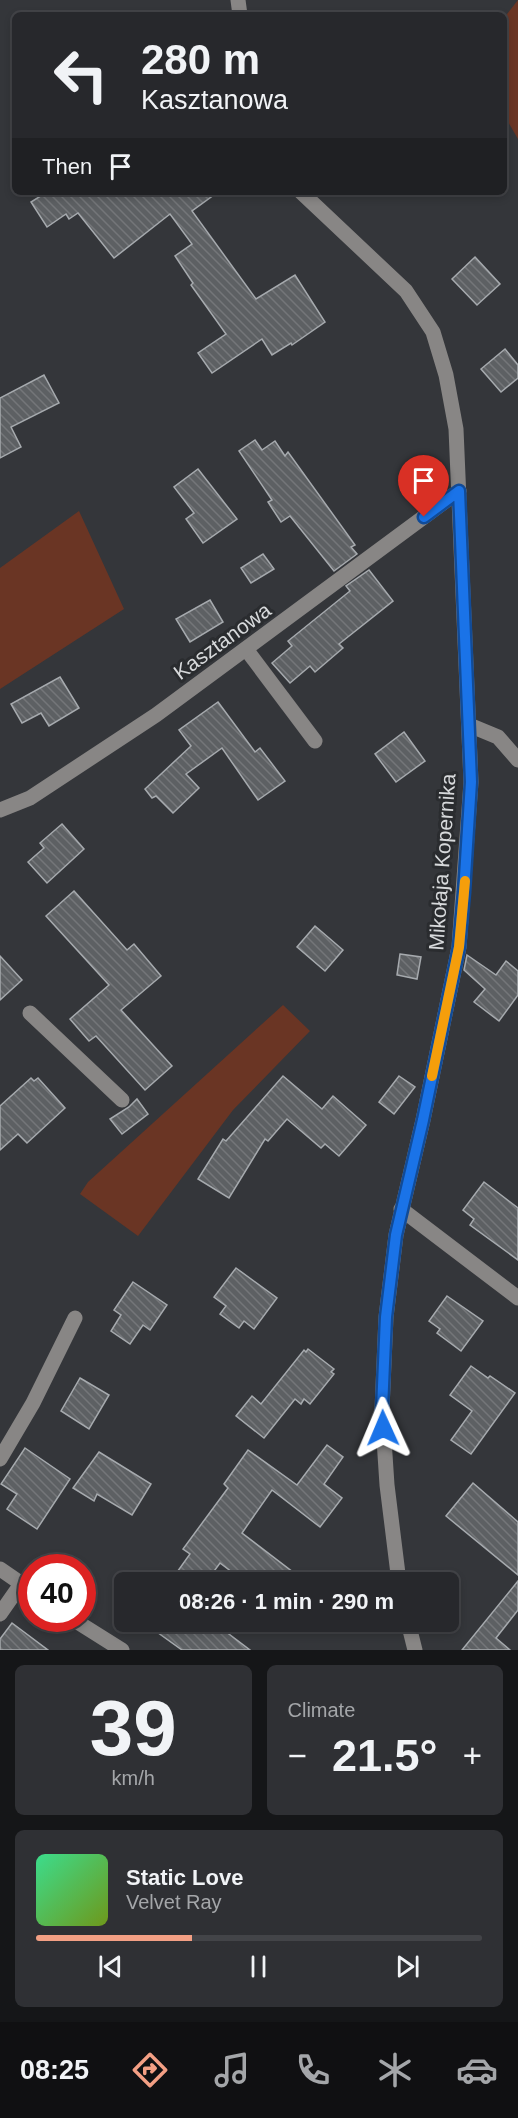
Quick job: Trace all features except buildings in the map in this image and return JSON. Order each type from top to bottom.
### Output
[{"type":"street","name":"Mikołaja Kopernika","points":[[304,195],[406,291],[433,332],[446,375],[456,429],[471,782],[459,947],[423,1120],[401,1209],[386,1317],[382,1409],[387,1485],[398,1572]]},
{"type":"street","name":"Kasztanowa","points":[[0,810],[30,798],[156,715],[459,491]]},
{"type":"street","points":[[246,649],[315,741]]},
{"type":"street","points":[[469,725],[498,737],[518,760]]},
{"type":"street","points":[[30,1013],[122,1100]]},
{"type":"street","points":[[401,1209],[518,1298]]},
{"type":"street","points":[[0,1459],[33,1403],[75,1318]]},
{"type":"street","points":[[0,1569],[18,1582]]},
{"type":"street","points":[[0,1614],[18,1596]]},
{"type":"street","points":[[93,1632],[122,1650]]},
{"type":"street","points":[[410,1632],[415,1650]]},
{"type":"shaded area","points":[[518,0],[518,139],[507,120],[507,14]]},
{"type":"shaded area","points":[[79,511],[124,609],[0,689],[0,568]]},
{"type":"shaded area","points":[[283,1005],[310,1031],[233,1110],[138,1236],[80,1194],[88,1182]]},
{"type":"slow traffic","points":[[432,1076],[459,947],[465,881]]},
{"type":"route","points":[[383,1428],[386,1317],[396,1235],[423,1120],[459,947],[471,782],[459,491],[424,517]]}]
